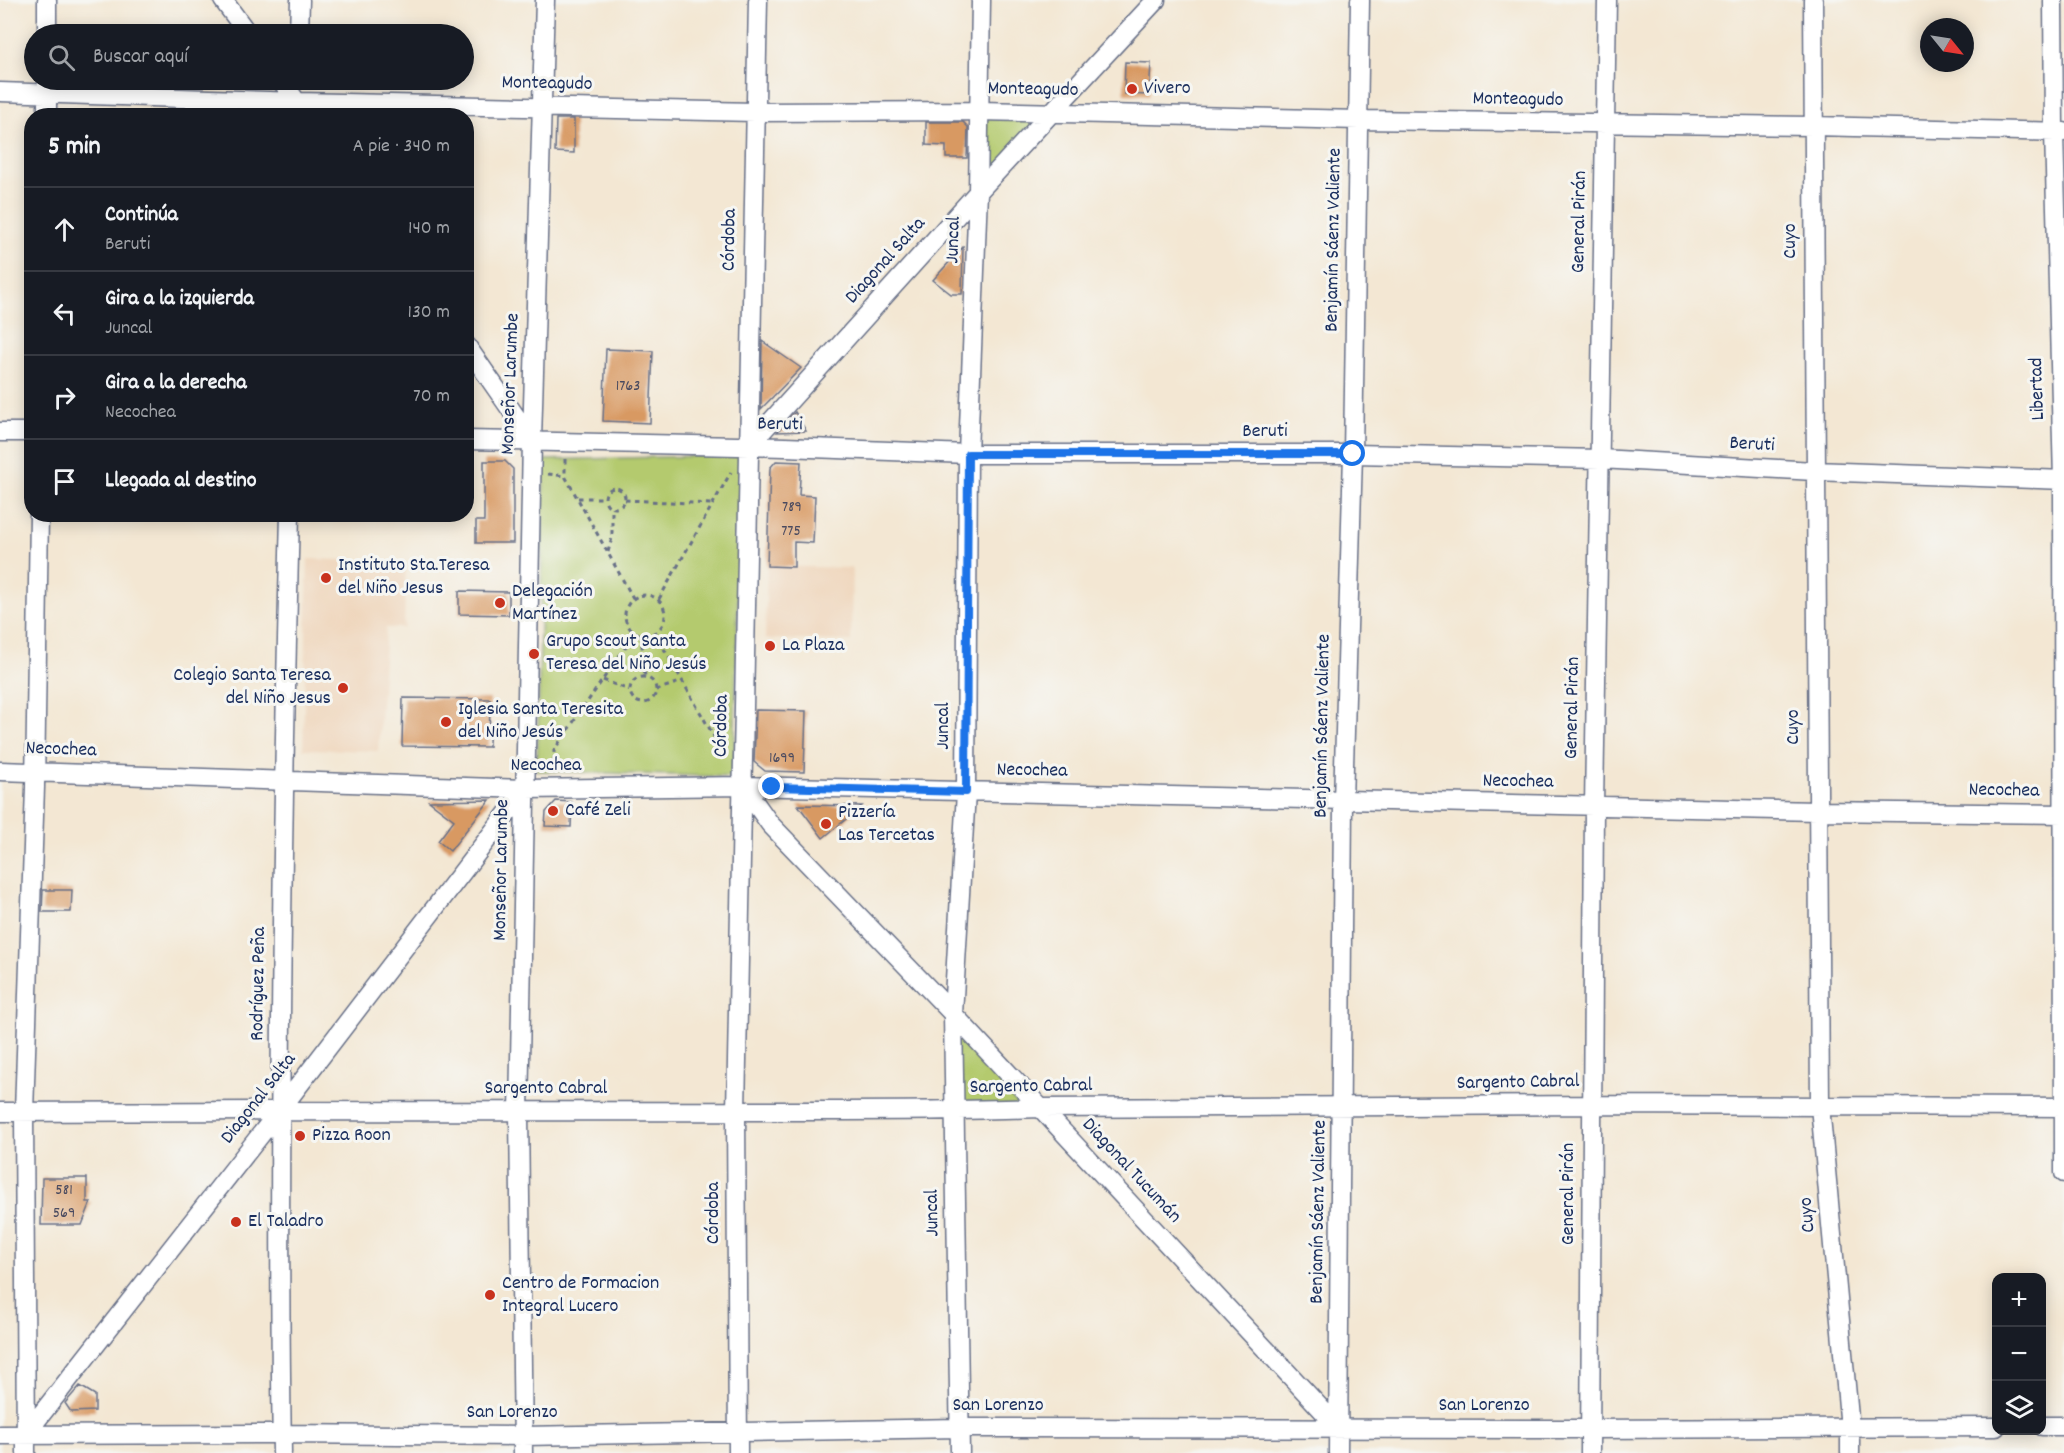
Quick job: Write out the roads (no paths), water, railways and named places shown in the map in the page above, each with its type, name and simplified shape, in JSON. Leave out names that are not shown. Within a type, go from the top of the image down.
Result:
[{"type":"street","points":[[47,0],[47,24]]},
{"type":"street","points":[[223,0],[241,24]]},
{"type":"street","points":[[299,24],[300,0]]},
{"type":"street","name":"Monseñor Larumbe","points":[[523,1445],[519,1113],[531,473],[545,0]]},
{"type":"street","name":"Córdoba","points":[[738,1453],[736,1111],[744,786],[741,447],[758,0]]},
{"type":"street","name":"Juncal","points":[[960,1453],[954,1014],[966,792],[968,454],[978,192],[981,0]]},
{"type":"street","name":"Diagonal Salta","points":[[741,447],[1156,0]]},
{"type":"street","name":"Benjamín Sáenz Valiente","points":[[1338,1453],[1343,801],[1353,454],[1360,0]]},
{"type":"street","name":"General Pirán","points":[[1590,1453],[1594,806],[1607,0]]},
{"type":"street","name":"Cuyo","points":[[1812,0],[1820,1107],[1850,1428],[1850,1453]]},
{"type":"street","name":"Libertad","points":[[2053,0],[2059,131],[2064,480],[2064,1173]]},
{"type":"street","name":"Monteagudo","points":[[0,92],[24,89]]},
{"type":"street","points":[[46,108],[47,90]]},
{"type":"street","name":"Monteagudo","points":[[88,90],[271,108]]},
{"type":"street","points":[[287,90],[299,108]]},
{"type":"street","points":[[299,90],[301,108]]},
{"type":"street","name":"Monteagudo","points":[[446,108],[543,106],[755,112],[979,111],[1359,120],[2059,131]]},
{"type":"street","points":[[474,357],[532,440]]},
{"type":"street","points":[[0,432],[24,432]]},
{"type":"street","name":"Beruti","points":[[474,440],[785,447],[968,454],[1353,454],[1600,459],[1815,471],[2064,480]]},
{"type":"street","points":[[26,1444],[24,1112],[39,522]]},
{"type":"street","name":"Rodríguez Peña","points":[[282,1453],[280,1110],[283,780],[290,522]]},
{"type":"street","name":"Necochea","points":[[0,771],[526,789],[744,786],[1343,801],[2064,814]]},
{"type":"street","name":"Diagonal Tucumán","points":[[744,786],[770,824],[954,1014],[1339,1428]]},
{"type":"street","name":"Diagonal Salta","points":[[26,1444],[526,789]]},
{"type":"street","name":"Sargento Cabral","points":[[0,1112],[280,1110],[519,1113],[955,1112],[1041,1108],[1592,1105],[2063,1107]]},
{"type":"street","points":[[2046,1426],[2064,1426]]},
{"type":"street","name":"San Lorenzo","points":[[0,1435],[26,1444],[282,1434],[523,1445],[738,1432],[958,1428],[1992,1427]]},
{"type":"place","name":"Vivero","points":[[1132,89]]},
{"type":"place","name":"Instituto Sta.Teresa del Niño Jesus","points":[[326,578]]},
{"type":"place","name":"Delegación Martínez","points":[[500,603]]},
{"type":"place","name":"La Plaza","points":[[770,646]]},
{"type":"place","name":"Grupo Scout Santa Teresa del Niño Jesús","points":[[534,654]]},
{"type":"place","name":"Colegio Santa Teresa del Niño Jesus","points":[[343,688]]},
{"type":"place","name":"Iglesia Santa Teresita del Niño Jesús","points":[[446,722]]},
{"type":"place","name":"Café Zeli","points":[[553,811]]},
{"type":"place","name":"Pizzería Las Tercetas","points":[[826,824]]},
{"type":"place","name":"Pizza Roon","points":[[300,1136]]},
{"type":"place","name":"El Taladro","points":[[236,1222]]},
{"type":"place","name":"Centro de Formacion Integral Lucero","points":[[490,1295]]}]
